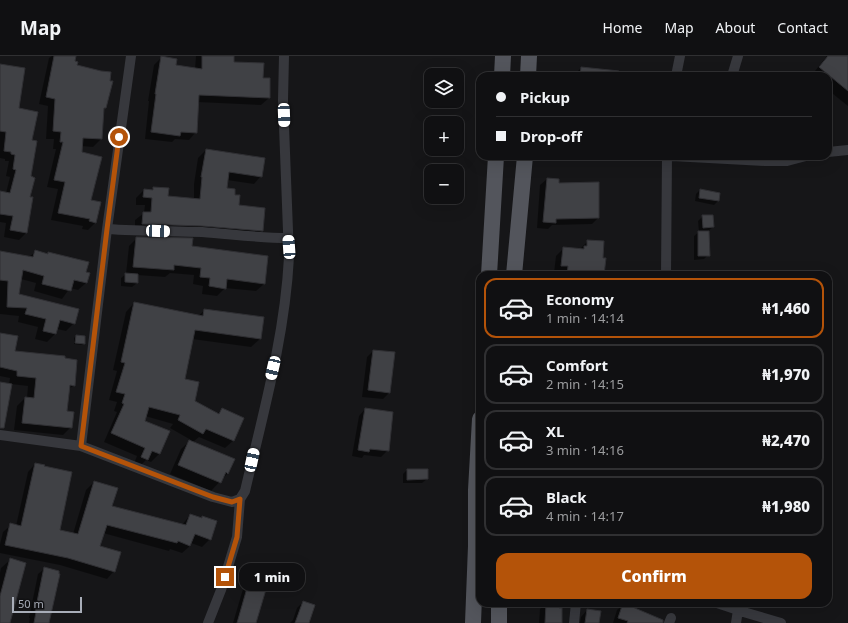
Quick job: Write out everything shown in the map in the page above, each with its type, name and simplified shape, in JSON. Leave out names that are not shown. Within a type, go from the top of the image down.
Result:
[{"type":"main road","points":[[502,72],[503,56]]},
{"type":"main road","points":[[528,72],[529,56]]},
{"type":"main road","points":[[489,271],[496,160]]},
{"type":"main road","points":[[514,271],[525,160]]},
{"type":"main road","points":[[473,623],[476,577]]},
{"type":"main road","points":[[499,607],[499,623]]},
{"type":"street","points":[[81,446],[107,229],[131,56]]},
{"type":"street","points":[[208,623],[221,590],[237,537],[240,499],[245,491],[283,322],[289,257],[283,100],[284,56]]},
{"type":"street","points":[[677,72],[680,56]]},
{"type":"street","points":[[733,72],[738,56]]},
{"type":"street","points":[[832,152],[848,150]]},
{"type":"street","points":[[666,160],[666,271]]},
{"type":"street","points":[[752,160],[792,160]]},
{"type":"street","points":[[107,229],[131,231],[202,232],[260,238],[288,238]]},
{"type":"street","points":[[0,435],[81,446],[213,497],[232,502],[240,499]]},
{"type":"street","points":[[574,623],[576,607]]},
{"type":"street","points":[[729,607],[781,623]]},
{"type":"street","points":[[736,623],[738,610]]},
{"type":"building","points":[[54,56],[76,56],[75,61],[78,62],[77,65],[111,72],[110,81],[113,81],[106,108],[104,108],[102,139],[83,138],[82,152],[102,157],[91,200],[101,202],[96,223],[89,221],[90,219],[58,213],[65,182],[54,180],[63,142],[60,142],[61,132],[53,131],[55,99],[46,97]]},
{"type":"building","points":[[161,56],[177,59],[176,65],[202,69],[202,56],[234,56],[234,62],[264,63],[263,78],[270,78],[270,98],[199,95],[197,133],[181,132],[180,136],[151,132]]},
{"type":"building","points":[[828,56],[848,56],[848,91],[832,78],[832,72],[825,72],[819,67]]},
{"type":"building","points":[[0,64],[25,68],[19,108],[38,112],[32,140],[37,141],[31,176],[35,178],[30,197],[33,197],[27,233],[10,230],[13,216],[0,214],[0,191],[10,193],[16,170],[13,169],[15,155],[11,154],[11,152],[4,151],[6,132],[0,131]]},
{"type":"building","points":[[581,67],[619,71],[619,72],[580,72]]},
{"type":"building","points":[[206,149],[265,158],[262,177],[229,172],[227,188],[235,189],[235,195],[240,195],[239,205],[265,208],[263,231],[202,226],[142,224],[143,212],[151,212],[152,198],[143,197],[144,189],[153,190],[153,187],[169,188],[168,196],[200,199],[201,177]]},
{"type":"building","points":[[547,178],[559,179],[559,183],[599,182],[599,218],[556,219],[556,223],[543,222]]},
{"type":"building","points":[[700,189],[720,193],[719,201],[699,198]]},
{"type":"building","points":[[702,215],[713,215],[714,227],[703,228]]},
{"type":"building","points":[[698,231],[709,231],[710,256],[698,256]]},
{"type":"building","points":[[136,237],[193,238],[192,246],[268,256],[265,284],[227,279],[226,289],[209,286],[210,278],[200,277],[201,268],[174,265],[174,270],[133,267]]},
{"type":"building","points":[[587,240],[604,241],[603,258],[606,258],[604,271],[567,271],[568,266],[561,266],[563,247],[584,249],[584,246],[587,246]]},
{"type":"building","points":[[35,250],[89,262],[86,272],[90,273],[87,283],[74,280],[71,291],[42,284],[44,276],[23,270],[19,294],[79,309],[75,324],[60,320],[56,334],[43,331],[46,319],[25,314],[27,308],[7,307],[8,281],[0,280],[0,251],[33,257]]},
{"type":"building","points":[[125,273],[138,274],[138,283],[125,282]]},
{"type":"building","points":[[134,302],[203,316],[204,309],[264,317],[261,339],[195,330],[185,379],[199,382],[195,401],[219,414],[222,408],[244,418],[234,441],[206,429],[203,434],[178,420],[180,415],[149,407],[145,421],[170,431],[160,454],[152,451],[148,460],[141,457],[145,448],[111,433],[124,404],[122,403],[125,394],[116,392],[125,363],[121,362]]},
{"type":"building","points":[[0,333],[18,336],[15,351],[65,356],[65,358],[77,360],[75,386],[70,385],[67,411],[74,412],[72,428],[22,423],[25,397],[34,398],[36,378],[17,376],[17,371],[0,367]]},
{"type":"building","points":[[76,335],[85,336],[85,344],[75,343]]},
{"type":"building","points":[[373,350],[395,352],[390,393],[368,390]]},
{"type":"building","points":[[0,382],[12,384],[4,428],[0,428]]},
{"type":"building","points":[[365,408],[393,412],[389,451],[370,449],[369,452],[358,450]]},
{"type":"building","points":[[189,440],[235,459],[228,474],[226,472],[221,483],[178,465]]},
{"type":"building","points":[[35,463],[72,472],[60,530],[78,534],[94,481],[118,488],[112,506],[186,525],[190,514],[217,521],[211,540],[195,534],[190,546],[178,541],[177,543],[107,525],[100,546],[121,552],[115,572],[68,558],[5,545],[10,523],[21,526]]},
{"type":"building","points":[[407,469],[428,469],[428,479],[407,480]]},
{"type":"building","points":[[10,558],[26,563],[10,623],[0,623],[0,596]]},
{"type":"building","points":[[44,567],[59,571],[60,574],[49,623],[34,623],[35,612]]},
{"type":"building","points":[[249,581],[267,586],[256,623],[237,623]]},
{"type":"building","points":[[303,601],[315,605],[309,623],[295,623]]},
{"type":"building","points":[[546,607],[562,608],[562,623],[545,623]]},
{"type":"building","points":[[622,607],[632,607],[663,620],[663,623],[627,623],[628,621],[618,618]]},
{"type":"building","points":[[587,609],[601,611],[599,623],[585,623]]},
{"type":"route","points":[[119,137],[81,446],[213,497],[232,502],[240,499],[237,537],[225,577]]}]
